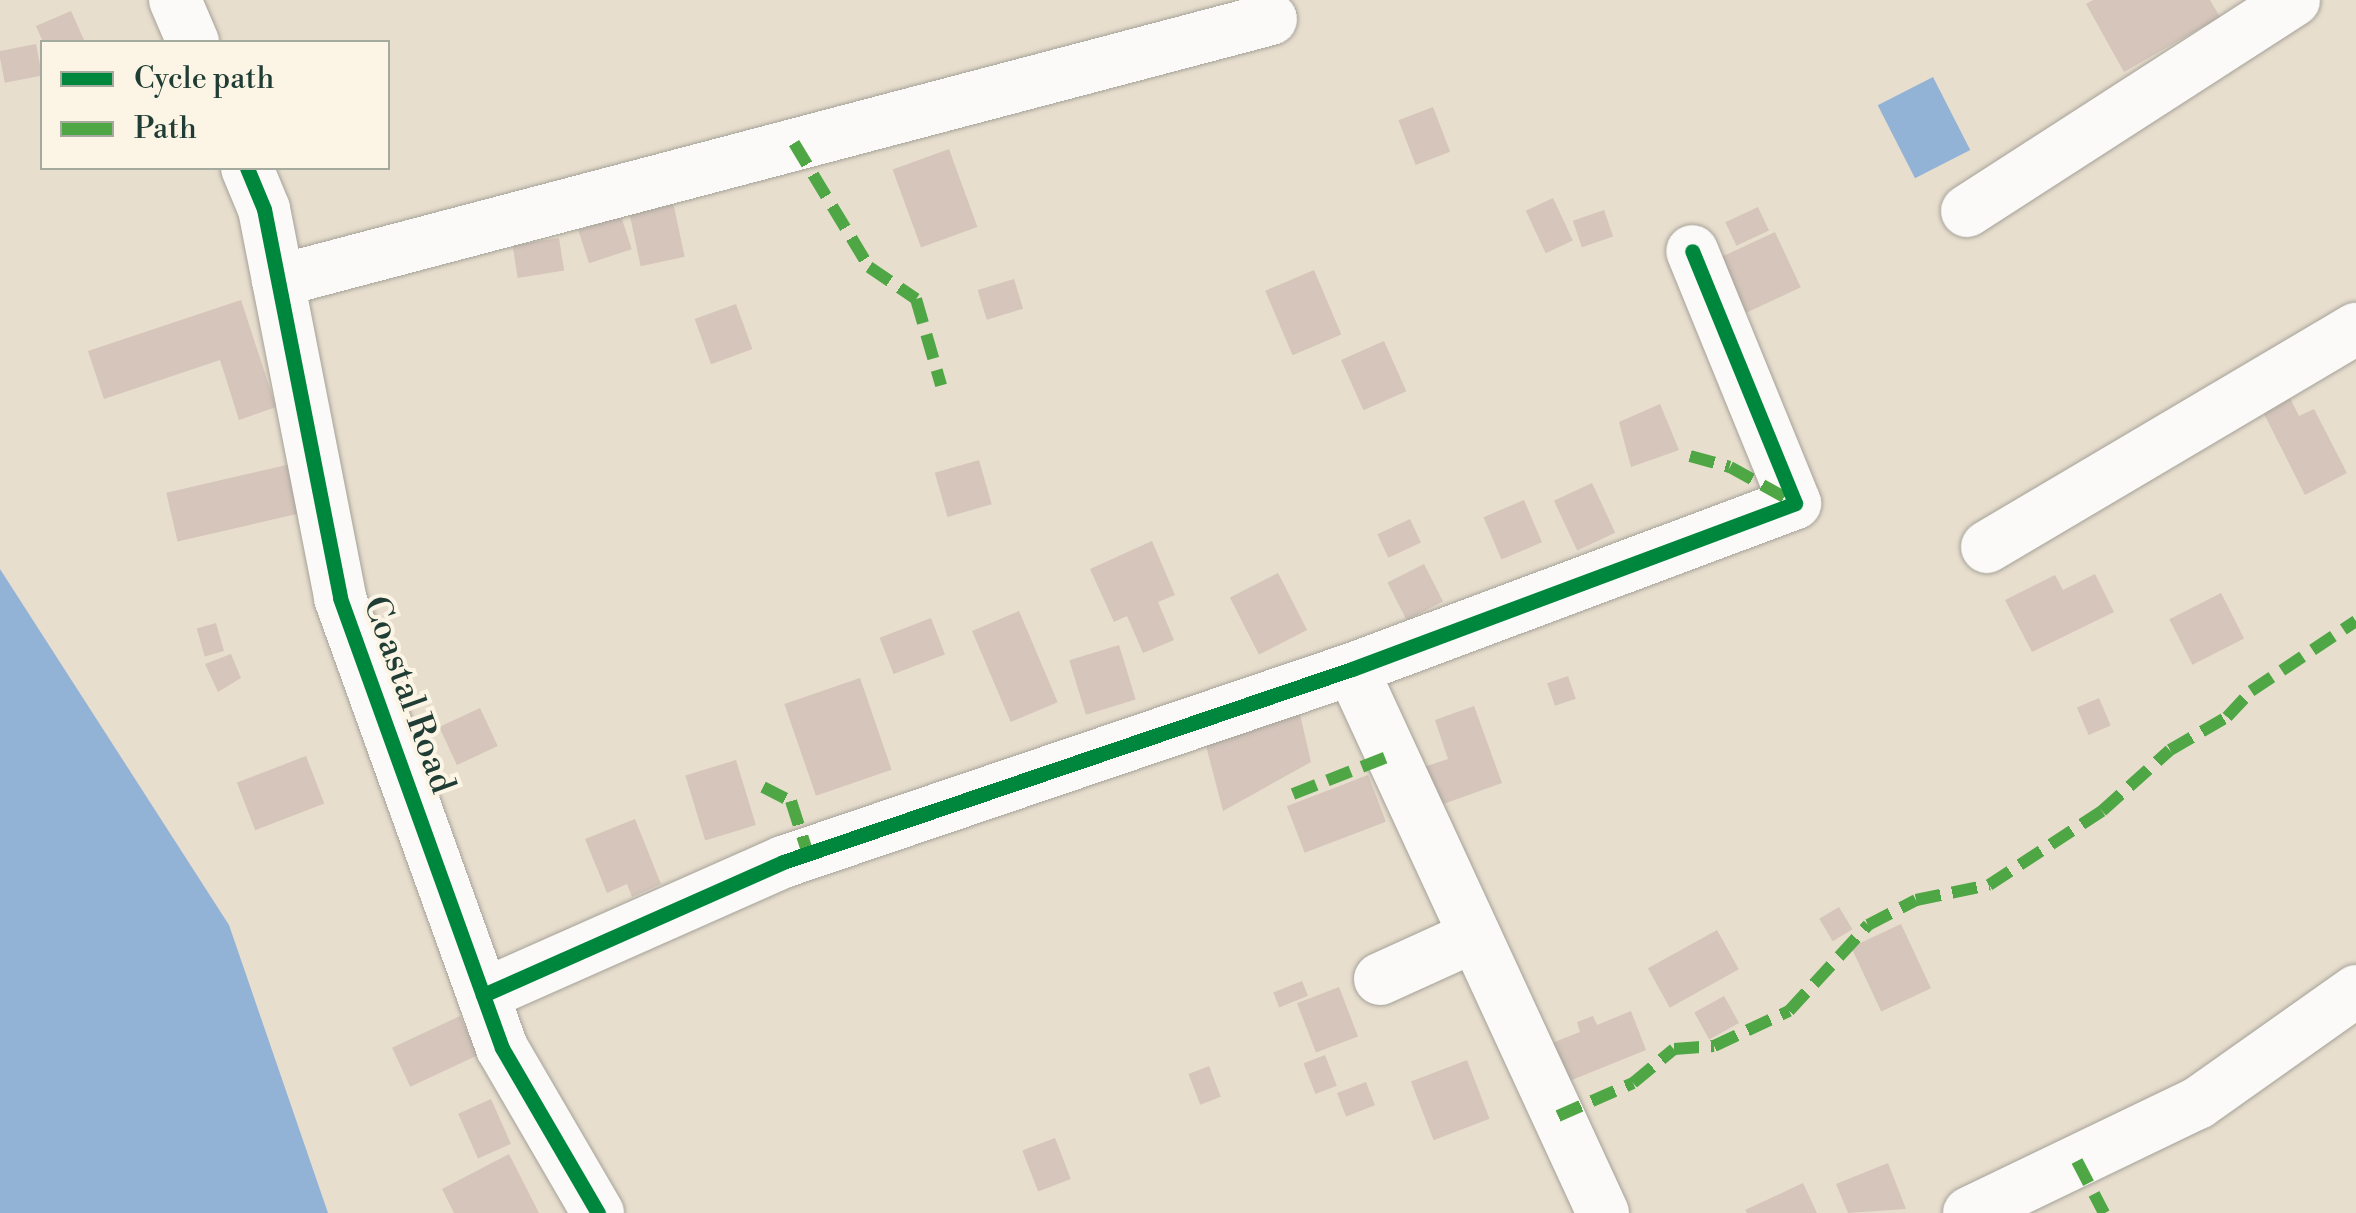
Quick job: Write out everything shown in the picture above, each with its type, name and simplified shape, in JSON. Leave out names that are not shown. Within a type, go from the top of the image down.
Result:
[{"type":"street","points":[[176,0],[193,40]]},
{"type":"street","points":[[1967,211],[2294,0]]},
{"type":"street","points":[[278,281],[1272,19]]},
{"type":"street","name":"Coastal Road","points":[[247,170],[264,209],[340,598],[502,1048],[598,1213]]},
{"type":"street","points":[[484,995],[783,862],[1352,668],[1795,503],[1692,251]]},
{"type":"street","points":[[1987,547],[2356,329]]},
{"type":"street","points":[[1352,668],[1602,1213]]},
{"type":"street","points":[[1380,979],[1475,936]]},
{"type":"street","points":[[1969,1213],[2198,1103],[2356,991]]},
{"type":"water","points":[[1933,77],[1970,150],[1915,178],[1878,105]]},
{"type":"water","points":[[0,569],[229,925],[328,1213],[0,1213]]},
{"type":"building","points":[[2093,0],[2210,0],[2220,17],[2124,72],[2086,4]]},
{"type":"building","points":[[71,11],[84,40],[42,40],[36,26]]},
{"type":"building","points":[[36,44],[40,76],[5,83],[0,51]]},
{"type":"building","points":[[1433,107],[1450,152],[1416,165],[1398,120]]},
{"type":"building","points":[[949,149],[977,227],[921,248],[893,170]]},
{"type":"building","points":[[1553,198],[1573,241],[1546,253],[1526,211]]},
{"type":"building","points":[[673,202],[685,257],[641,266],[629,211]]},
{"type":"building","points":[[1758,207],[1769,231],[1736,246],[1725,222]]},
{"type":"building","points":[[1604,210],[1613,236],[1582,247],[1573,221]]},
{"type":"building","points":[[621,216],[632,249],[589,263],[578,230]]},
{"type":"building","points":[[1775,232],[1801,287],[1746,313],[1721,257]]},
{"type":"building","points":[[559,238],[564,271],[518,278],[513,245]]},
{"type":"building","points":[[1314,270],[1341,334],[1293,355],[1265,291]]},
{"type":"building","points":[[1014,279],[1023,309],[987,320],[978,290]]},
{"type":"building","points":[[241,300],[276,407],[239,420],[220,360],[104,399],[88,351]]},
{"type":"building","points":[[736,304],[752,349],[711,364],[695,319]]},
{"type":"building","points":[[1384,341],[1406,391],[1363,410],[1341,360]]},
{"type":"building","points":[[2286,390],[2299,416],[2314,409],[2347,473],[2305,495],[2259,404]]},
{"type":"building","points":[[1660,404],[1679,450],[1631,467],[1619,422]]},
{"type":"building","points":[[979,460],[992,504],[947,517],[935,473]]},
{"type":"building","points":[[291,464],[302,513],[178,542],[166,493]]},
{"type":"building","points":[[1592,483],[1615,533],[1577,551],[1554,501]]},
{"type":"building","points":[[1524,500],[1542,542],[1501,560],[1483,517]]},
{"type":"building","points":[[1410,519],[1421,543],[1388,558],[1377,534]]},
{"type":"building","points":[[1152,541],[1175,595],[1158,602],[1174,640],[1143,653],[1127,616],[1114,622],[1090,569]]},
{"type":"building","points":[[1424,564],[1443,601],[1407,620],[1387,583]]},
{"type":"building","points":[[1278,573],[1307,630],[1259,655],[1230,598]]},
{"type":"building","points":[[2095,574],[2114,612],[2032,652],[2005,600],[2055,575],[2063,590]]},
{"type":"building","points":[[2221,593],[2244,638],[2192,665],[2169,619]]},
{"type":"building","points":[[1019,611],[1058,702],[1011,722],[972,631]]},
{"type":"building","points":[[931,618],[945,654],[894,674],[880,638]]},
{"type":"building","points":[[216,623],[224,651],[205,656],[197,629]]},
{"type":"building","points":[[1119,645],[1136,700],[1086,715],[1069,660]]},
{"type":"building","points":[[231,654],[241,678],[218,692],[205,664]]},
{"type":"building","points":[[1568,676],[1576,699],[1555,706],[1547,683]]},
{"type":"building","points":[[860,678],[892,770],[816,796],[784,704]]},
{"type":"building","points":[[1296,697],[1311,762],[1223,811],[1204,738]]},
{"type":"building","points":[[2099,698],[2111,726],[2089,735],[2077,707]]},
{"type":"building","points":[[1474,706],[1502,783],[1435,807],[1421,768],[1448,759],[1435,720]]},
{"type":"building","points":[[480,708],[498,746],[457,765],[439,727]]},
{"type":"building","points":[[306,756],[324,804],[255,830],[237,783]]},
{"type":"building","points":[[736,760],[756,825],[705,841],[685,775]]},
{"type":"building","points":[[1368,775],[1386,822],[1305,853],[1287,806]]},
{"type":"building","points":[[635,819],[661,884],[632,897],[627,884],[607,893],[585,839]]},
{"type":"building","points":[[1839,907],[1852,929],[1833,941],[1819,919]]},
{"type":"building","points":[[1901,924],[1931,988],[1881,1012],[1851,947]]},
{"type":"building","points":[[1717,930],[1739,969],[1670,1008],[1648,968]]},
{"type":"building","points":[[1302,981],[1308,996],[1279,1007],[1273,993]]},
{"type":"building","points":[[1339,987],[1358,1036],[1316,1053],[1297,1003]]},
{"type":"building","points":[[1724,996],[1739,1023],[1709,1040],[1694,1012]]},
{"type":"building","points":[[1631,1011],[1646,1050],[1562,1084],[1547,1045],[1580,1032],[1577,1022],[1593,1016],[1597,1025]]},
{"type":"building","points":[[460,1016],[478,1055],[410,1087],[392,1048]]},
{"type":"building","points":[[1325,1055],[1337,1086],[1315,1094],[1304,1063]]},
{"type":"building","points":[[1467,1060],[1490,1119],[1434,1140],[1411,1082]]},
{"type":"building","points":[[1209,1066],[1221,1097],[1200,1105],[1188,1074]]},
{"type":"building","points":[[1366,1082],[1375,1105],[1346,1116],[1337,1093]]},
{"type":"building","points":[[491,1099],[511,1144],[478,1158],[458,1114]]},
{"type":"building","points":[[1055,1138],[1071,1179],[1038,1192],[1022,1151]]},
{"type":"building","points":[[509,1154],[539,1213],[454,1213],[442,1189]]},
{"type":"building","points":[[1888,1163],[1906,1209],[1848,1213],[1836,1184]]},
{"type":"building","points":[[1803,1183],[1817,1213],[1745,1210]]},
{"type":"marked path","points":[[794,143],[869,267],[916,299],[941,385]]},
{"type":"marked path","points":[[1690,456],[1730,467],[1795,503]]},
{"type":"marked path","points":[[1558,1116],[1633,1083],[1674,1049],[1714,1046],[1789,1011],[1868,925],[1916,900],[1989,885],[2102,811],[2170,750],[2227,717],[2251,691],[2356,621]]},
{"type":"marked path","points":[[1293,794],[1392,755]]},
{"type":"marked path","points":[[763,787],[791,801],[808,854]]},
{"type":"marked path","points":[[2077,1161],[2104,1213]]},
{"type":"cycle path","points":[[248,170],[264,209],[340,598],[502,1048],[598,1213]]},
{"type":"cycle path","points":[[483,995],[783,862],[1352,669],[1795,503],[1692,251]]}]
